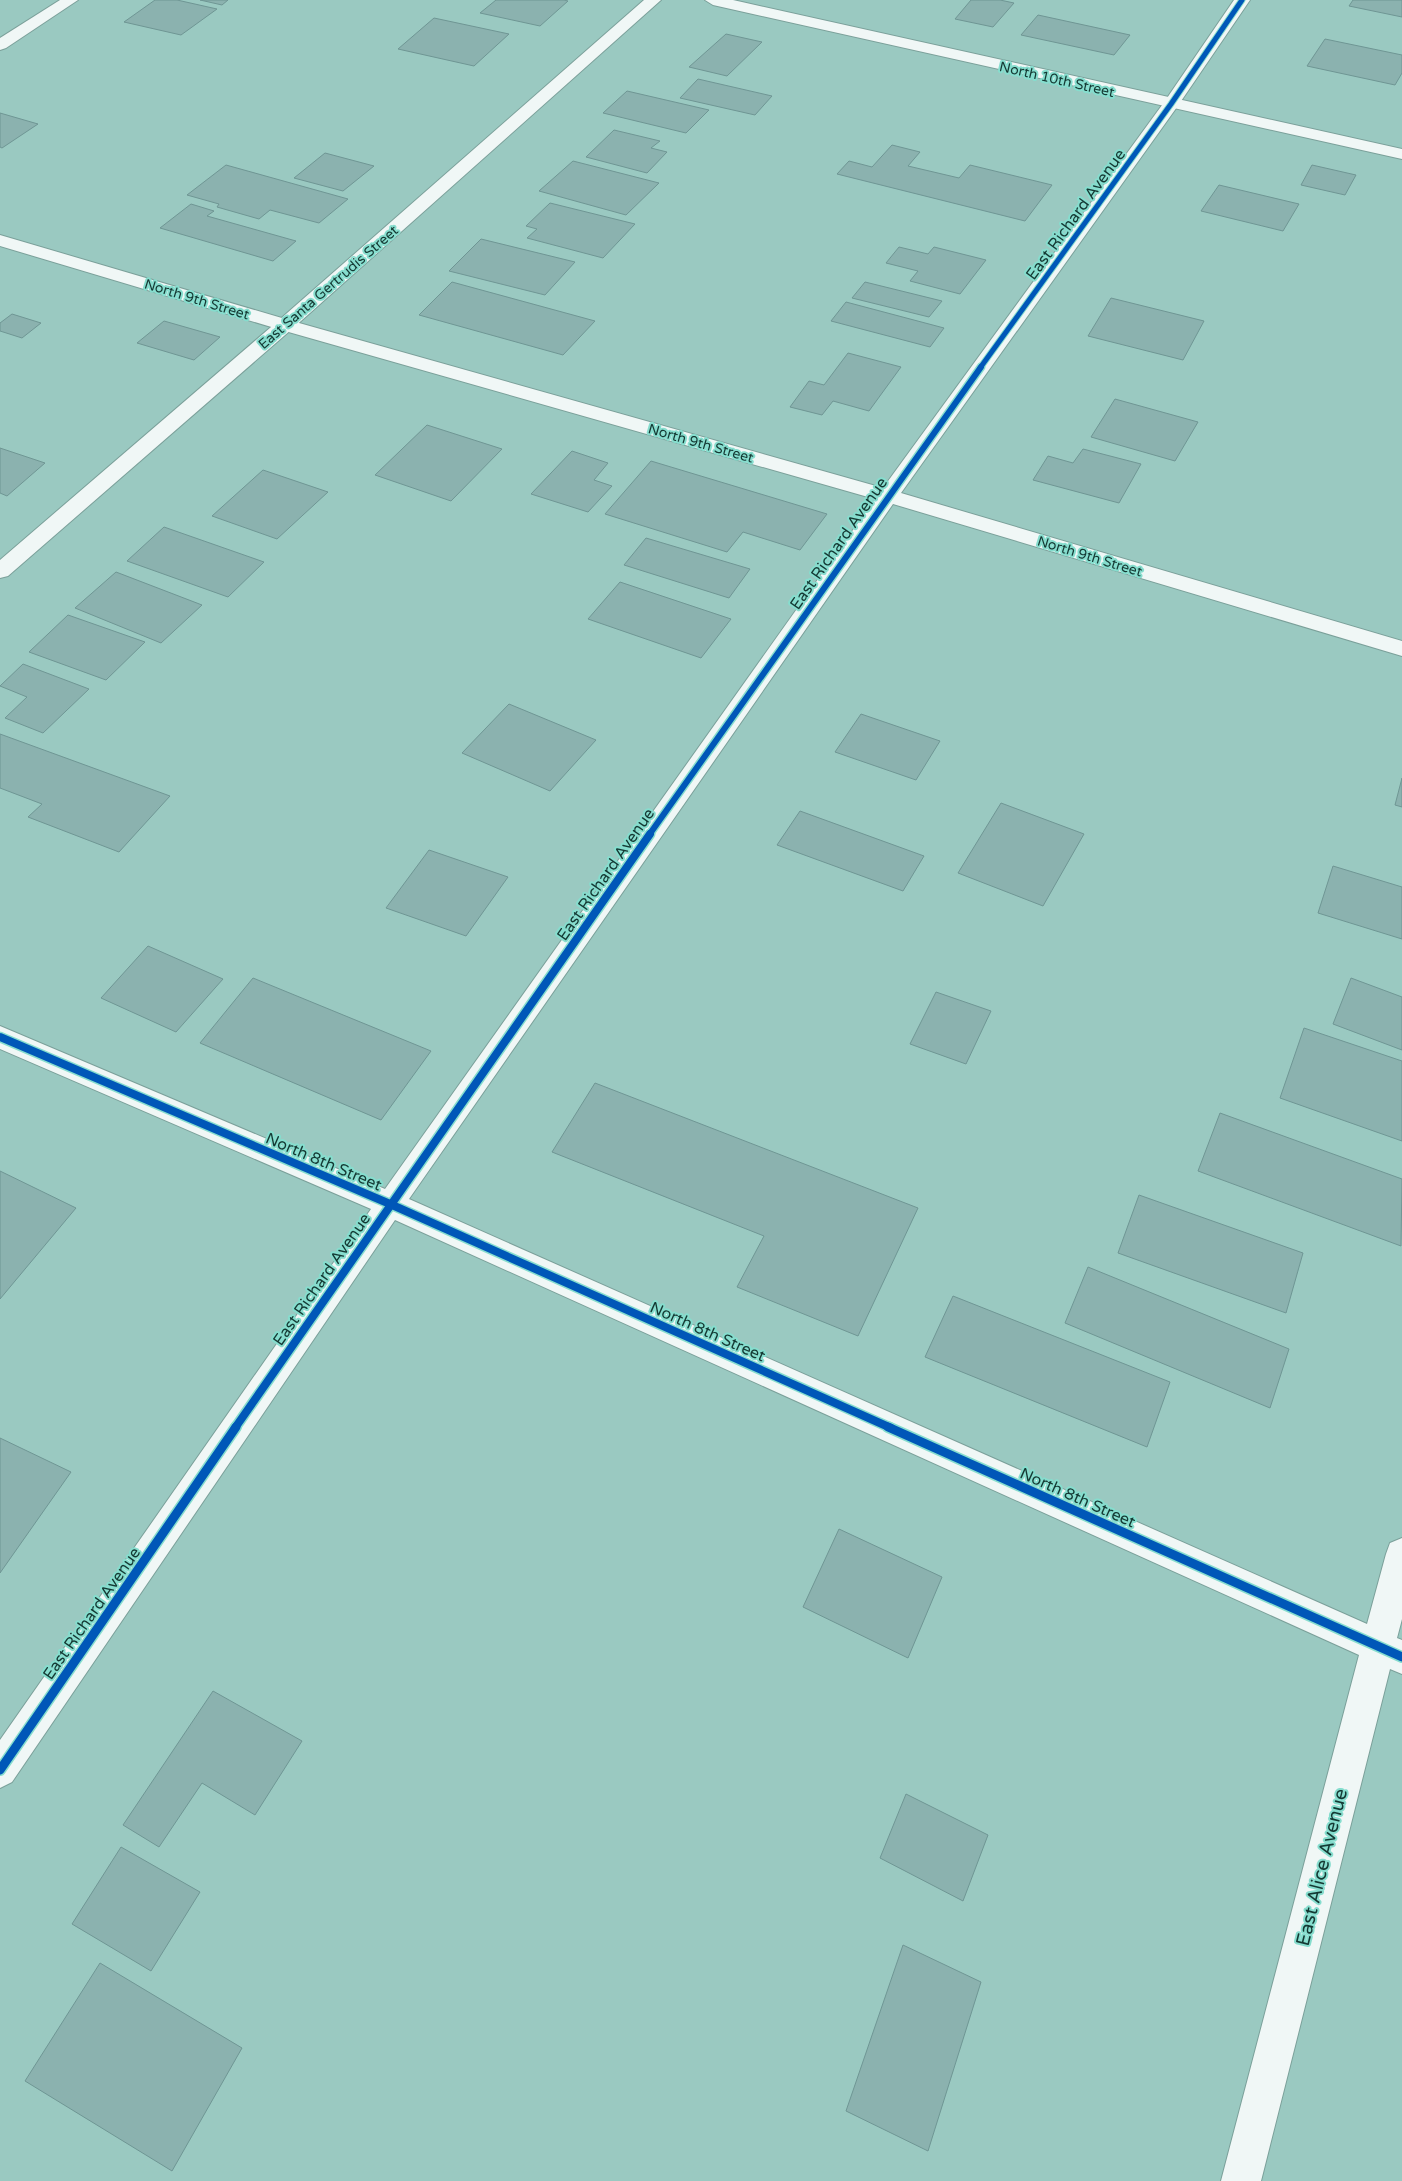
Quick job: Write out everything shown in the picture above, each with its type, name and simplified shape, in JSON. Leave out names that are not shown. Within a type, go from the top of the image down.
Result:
[{"type":"street","points":[[0,45],[70,0]]},
{"type":"street","name":"East Santa Gertrudis Street","points":[[0,571],[285,325],[653,0]]},
{"type":"street","name":"North 10th Street","points":[[713,0],[1171,104],[1402,154]]},
{"type":"street","name":"East Richard Avenue","points":[[0,1770],[390,1204],[888,496],[1171,104],[1242,0]]},
{"type":"street","name":"North 9th Street","points":[[0,240],[285,325],[888,496],[1402,649]]},
{"type":"street","name":"North 8th Street","points":[[0,1036],[390,1204],[1390,1651]]},
{"type":"street","name":"East Alice Avenue","points":[[1241,2181],[1390,1651],[1402,1554]]},
{"type":"building","points":[[155,0],[177,0],[217,9],[181,35],[124,22]]},
{"type":"building","points":[[200,0],[228,0],[222,5]]},
{"type":"building","points":[[496,0],[568,1],[540,26],[480,13]]},
{"type":"building","points":[[971,0],[1000,0],[1014,3],[993,27],[955,19]]},
{"type":"building","points":[[1353,0],[1402,0],[1402,17],[1349,6]]},
{"type":"building","points":[[1038,15],[1130,35],[1114,55],[1021,35]]},
{"type":"building","points":[[434,18],[509,34],[474,66],[398,49]]},
{"type":"building","points":[[726,34],[762,42],[727,76],[689,67]]},
{"type":"building","points":[[1325,39],[1402,55],[1402,73],[1395,85],[1307,66]]},
{"type":"building","points":[[698,79],[772,96],[755,115],[680,98]]},
{"type":"building","points":[[627,91],[709,110],[686,133],[603,113]]},
{"type":"building","points":[[0,113],[38,124],[2,148],[0,147]]},
{"type":"building","points":[[614,130],[660,141],[651,148],[667,152],[647,173],[586,157]]},
{"type":"building","points":[[892,145],[920,152],[908,166],[959,178],[970,165],[1052,185],[1025,221],[837,174],[849,161],[872,167]]},
{"type":"building","points":[[325,153],[374,166],[343,191],[294,178]]},
{"type":"building","points":[[573,161],[659,183],[626,215],[539,191]]},
{"type":"building","points":[[226,165],[348,199],[319,223],[270,210],[259,219],[217,207],[219,204],[187,195]]},
{"type":"building","points":[[1312,165],[1356,175],[1345,195],[1301,185]]},
{"type":"building","points":[[1219,185],[1299,204],[1283,231],[1201,211]]},
{"type":"building","points":[[550,203],[635,224],[603,258],[527,238],[537,229],[526,226]]},
{"type":"building","points":[[191,204],[214,211],[207,216],[296,241],[273,261],[160,228]]},
{"type":"building","points":[[481,239],[575,262],[545,295],[449,271]]},
{"type":"building","points":[[899,247],[928,254],[934,247],[986,260],[960,294],[910,281],[918,271],[886,263]]},
{"type":"building","points":[[452,282],[595,321],[563,355],[419,315]]},
{"type":"building","points":[[865,282],[942,301],[929,317],[852,298]]},
{"type":"building","points":[[1111,298],[1204,321],[1183,360],[1088,336]]},
{"type":"building","points":[[846,302],[944,328],[930,347],[831,321]]},
{"type":"building","points":[[12,314],[41,323],[22,338],[0,331],[0,323]]},
{"type":"building","points":[[164,321],[220,337],[194,360],[137,343]]},
{"type":"building","points":[[848,353],[901,367],[869,411],[833,401],[822,415],[790,407],[809,381],[824,385]]},
{"type":"building","points":[[1115,399],[1198,422],[1175,461],[1091,437]]},
{"type":"building","points":[[427,425],[502,449],[451,501],[375,475]]},
{"type":"building","points":[[0,448],[45,463],[7,496],[0,493]]},
{"type":"building","points":[[1083,449],[1141,464],[1119,503],[1033,480],[1048,456],[1073,463]]},
{"type":"building","points":[[572,451],[608,463],[594,480],[612,486],[588,512],[531,494]]},
{"type":"building","points":[[651,461],[827,514],[800,550],[743,532],[727,552],[605,514]]},
{"type":"building","points":[[263,470],[328,492],[277,539],[212,516]]},
{"type":"building","points":[[164,527],[264,562],[228,597],[127,561]]},
{"type":"building","points":[[646,538],[750,569],[729,598],[624,565]]},
{"type":"building","points":[[116,572],[202,605],[161,643],[75,608]]},
{"type":"building","points":[[620,582],[731,619],[701,658],[588,619]]},
{"type":"building","points":[[68,615],[145,642],[106,680],[29,652]]},
{"type":"building","points":[[23,664],[89,689],[43,733],[5,718],[27,697],[0,686]]},
{"type":"building","points":[[509,704],[596,740],[550,791],[462,753]]},
{"type":"building","points":[[861,714],[940,741],[916,780],[835,752]]},
{"type":"building","points":[[0,734],[170,796],[119,852],[28,817],[42,804],[0,788]]},
{"type":"building","points":[[1402,778],[1402,807],[1395,805]]},
{"type":"building","points":[[1001,803],[1084,834],[1043,906],[958,873]]},
{"type":"building","points":[[800,811],[924,856],[903,891],[777,845]]},
{"type":"building","points":[[429,850],[508,877],[466,936],[386,908]]},
{"type":"building","points":[[1333,866],[1402,887],[1402,939],[1318,913]]},
{"type":"building","points":[[148,946],[223,979],[176,1032],[101,998]]},
{"type":"building","points":[[253,978],[431,1051],[381,1120],[200,1043]]},
{"type":"building","points":[[1351,978],[1402,997],[1402,1050],[1333,1024]]},
{"type":"building","points":[[936,992],[991,1011],[966,1064],[910,1044]]},
{"type":"building","points":[[1304,1028],[1402,1061],[1402,1141],[1280,1098]]},
{"type":"building","points":[[595,1083],[918,1208],[858,1336],[737,1287],[764,1236],[552,1152]]},
{"type":"building","points":[[1220,1113],[1402,1179],[1401,1246],[1198,1171]]},
{"type":"building","points":[[0,1171],[76,1208],[0,1299]]},
{"type":"building","points":[[1139,1195],[1303,1253],[1286,1313],[1118,1253]]},
{"type":"building","points":[[1088,1267],[1289,1349],[1270,1408],[1065,1323]]},
{"type":"building","points":[[953,1296],[1170,1382],[1147,1447],[925,1357]]},
{"type":"building","points":[[0,1438],[71,1472],[0,1573]]},
{"type":"building","points":[[839,1529],[942,1577],[908,1658],[803,1607]]},
{"type":"building","points":[[213,1691],[302,1741],[255,1815],[202,1783],[159,1847],[123,1825]]},
{"type":"building","points":[[906,1794],[988,1835],[963,1901],[880,1858]]},
{"type":"building","points":[[121,1847],[200,1892],[151,1971],[72,1924]]},
{"type":"building","points":[[903,1945],[981,1982],[928,2151],[846,2111]]},
{"type":"building","points":[[100,1963],[242,2048],[172,2171],[25,2081]]},
{"type":"cycle path","points":[[0,1770],[390,1204],[888,496],[1171,104],[1242,0]]},
{"type":"cycle path","points":[[0,1037],[390,1204],[1402,1657]]}]
